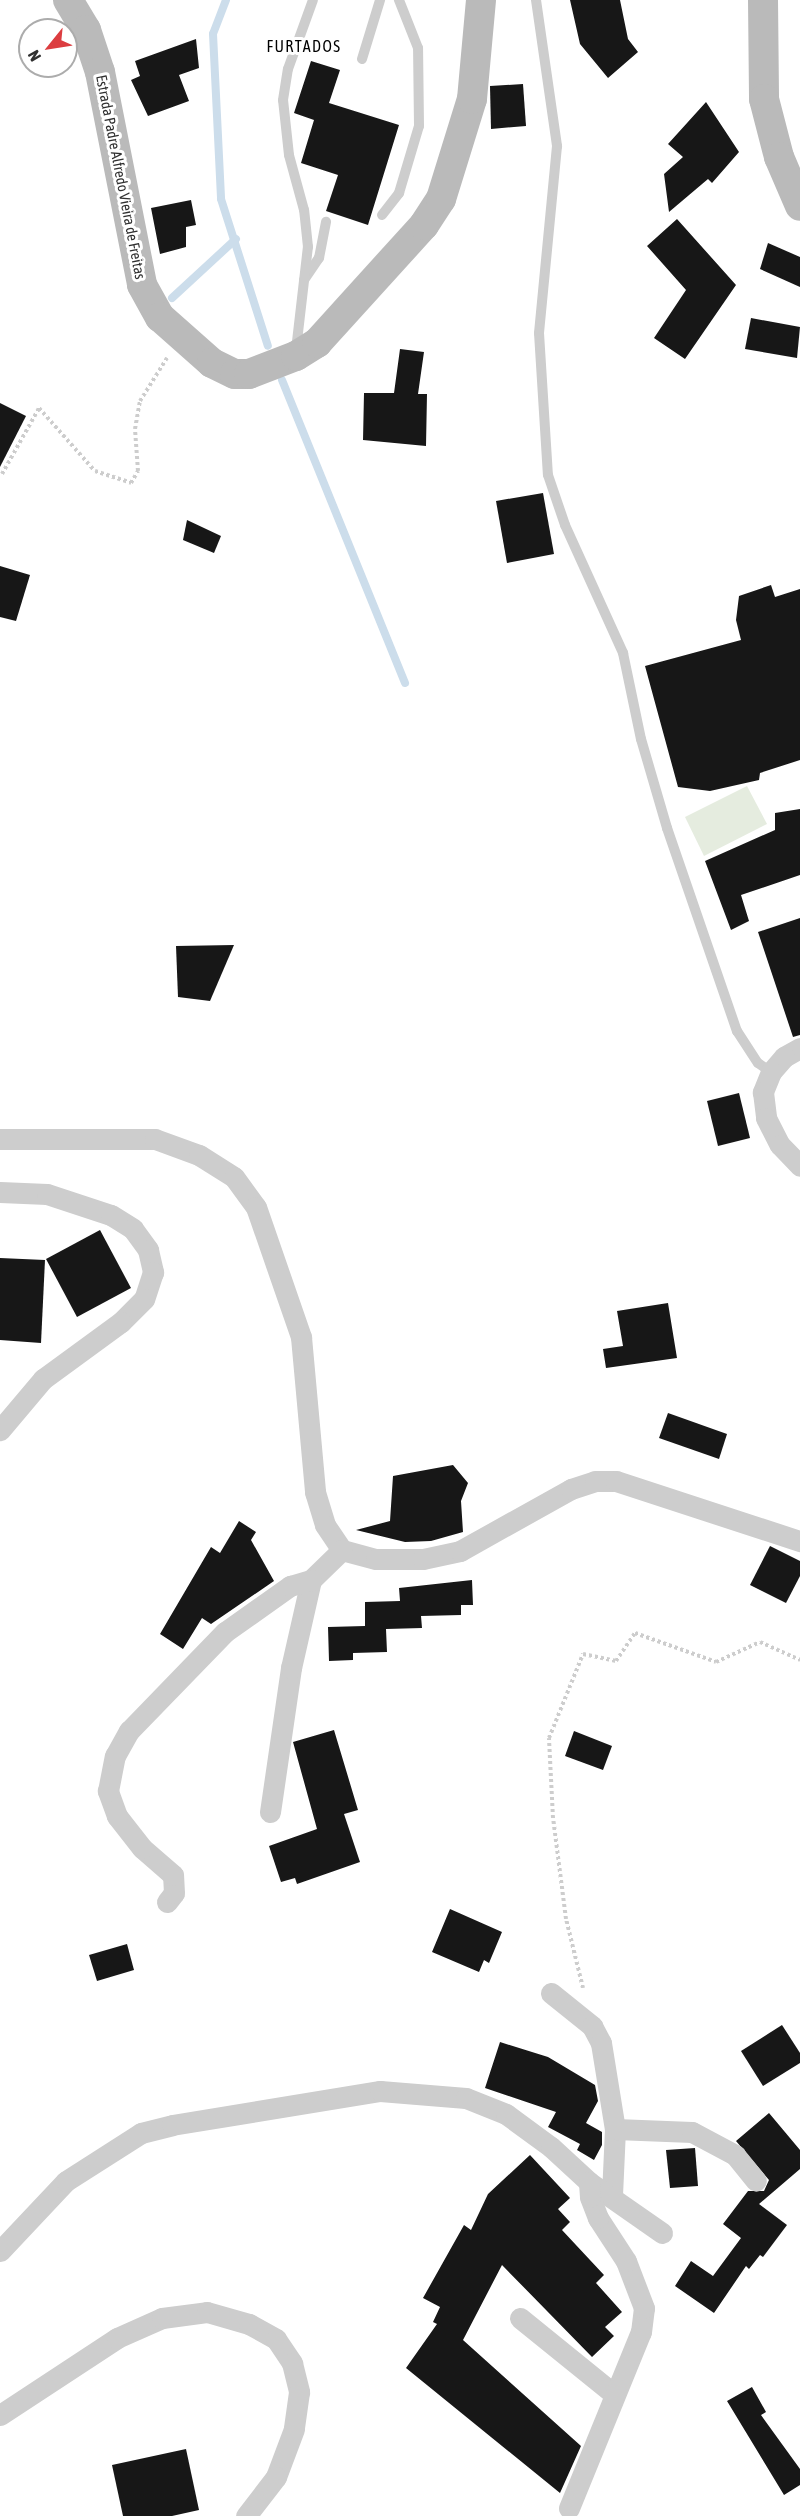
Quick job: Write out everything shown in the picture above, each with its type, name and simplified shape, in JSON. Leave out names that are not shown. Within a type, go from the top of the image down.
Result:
[{"type":"main road","name":"Estrada Padre Alfredo Vieira de Freitas","points":[[68,0],[86,30],[100,72],[142,285],[160,316],[183,339],[212,363],[235,374],[249,374],[292,358],[317,343],[348,313],[424,225],[441,199],[472,99],[481,0]]},
{"type":"main road","points":[[763,0],[764,99],[782,165],[800,206]]},
{"type":"street","points":[[800,1048],[784,1057],[771,1072],[763,1092],[766,1118],[780,1145],[800,1166]]},
{"type":"street","points":[[0,1140],[156,1139],[199,1155],[234,1177],[256,1207],[302,1336],[315,1492],[325,1525],[342,1550],[376,1559],[423,1559],[460,1551],[571,1489],[595,1482],[616,1481],[800,1541]]},
{"type":"street","points":[[0,1192],[47,1194],[111,1215],[133,1229],[148,1250],[153,1272],[144,1299],[121,1322],[43,1379],[0,1430]]},
{"type":"street","points":[[167,1902],[174,1893],[173,1875],[136,1840],[117,1816],[108,1791],[115,1756],[129,1731],[225,1632],[290,1586],[311,1580],[342,1550]]},
{"type":"street","points":[[270,1812],[291,1668],[311,1580]]},
{"type":"street","points":[[551,1993],[592,2026],[607,2068],[615,2129],[612,2196]]},
{"type":"street","points":[[0,2251],[66,2181],[141,2133],[172,2125],[380,2091],[466,2098],[506,2114],[551,2147],[589,2182],[662,2233]]},
{"type":"street","points":[[615,2129],[692,2132],[735,2155],[756,2181]]},
{"type":"street","points":[[569,2508],[641,2332],[644,2308],[626,2261],[598,2218],[590,2198],[589,2182]]},
{"type":"street","points":[[0,2415],[117,2338],[162,2318],[207,2312],[249,2324],[276,2339],[292,2363],[299,2392],[294,2429],[276,2477],[246,2516]]},
{"type":"street","points":[[520,2318],[614,2394]]},
{"type":"lane","points":[[292,358],[308,247],[304,210],[294,182],[283,100],[288,69],[313,0]]},
{"type":"lane","points":[[362,59],[380,0]]},
{"type":"lane","points":[[382,215],[399,193],[419,126],[418,48],[399,0]]},
{"type":"lane","points":[[536,0],[557,146],[539,333],[548,475],[566,525],[623,653],[641,739],[667,828],[737,1031],[758,1063],[771,1072]]},
{"type":"lane","points":[[304,280],[319,258],[326,222]]},
{"type":"path","points":[[2,474],[39,408],[95,471],[131,483],[138,471],[135,429],[140,401],[183,339]]},
{"type":"path","points":[[592,2026],[566,1919],[553,1818],[549,1738],[583,1654],[616,1662],[635,1633],[716,1662],[760,1642],[800,1660]]},
{"type":"shaded area","points":[[747,786],[767,824],[704,856],[685,817]]},
{"type":"building","points":[[570,0],[620,0],[628,39],[638,52],[608,78],[580,44]]},
{"type":"building","points":[[196,39],[199,68],[179,75],[189,101],[148,116],[131,80],[140,76],[135,61]]},
{"type":"building","points":[[311,61],[340,70],[329,103],[399,125],[368,225],[326,211],[338,175],[301,163],[314,120],[294,113]]},
{"type":"building","points":[[523,84],[526,126],[491,129],[490,86]]},
{"type":"building","points":[[706,102],[739,152],[712,183],[708,179],[669,212],[664,174],[683,157],[668,144]]},
{"type":"building","points":[[191,200],[196,225],[186,227],[186,247],[160,254],[151,208]]},
{"type":"building","points":[[677,219],[736,285],[685,359],[654,338],[686,290],[647,246]]},
{"type":"building","points":[[768,243],[800,257],[800,287],[760,269]]},
{"type":"building","points":[[751,318],[800,327],[797,358],[745,349]]},
{"type":"building","points":[[400,349],[424,352],[418,394],[427,394],[426,446],[363,440],[364,393],[394,393]]},
{"type":"building","points":[[0,403],[26,416],[0,467]]},
{"type":"building","points":[[543,493],[554,554],[507,563],[496,501]]},
{"type":"building","points":[[187,520],[221,536],[214,553],[183,540]]},
{"type":"building","points":[[0,566],[30,575],[16,621],[0,617]]},
{"type":"building","points":[[771,585],[775,597],[800,589],[800,760],[760,773],[759,780],[710,791],[678,787],[645,666],[741,640],[736,620],[739,596]]},
{"type":"building","points":[[800,809],[800,875],[741,895],[749,921],[731,930],[705,861],[775,830],[775,813]]},
{"type":"building","points":[[800,918],[800,1035],[793,1037],[758,932]]},
{"type":"building","points":[[234,945],[210,1001],[178,997],[176,946]]},
{"type":"building","points":[[739,1093],[750,1138],[718,1146],[707,1101]]},
{"type":"building","points":[[100,1230],[131,1288],[77,1317],[46,1259]]},
{"type":"building","points":[[0,1258],[45,1260],[41,1343],[0,1340]]},
{"type":"building","points":[[668,1303],[677,1358],[606,1368],[603,1349],[623,1346],[617,1311]]},
{"type":"building","points":[[668,1413],[727,1434],[719,1459],[659,1438]]},
{"type":"building","points":[[453,1465],[468,1483],[461,1501],[463,1532],[431,1541],[405,1542],[356,1530],[390,1521],[393,1476]]},
{"type":"building","points":[[239,1521],[256,1532],[251,1540],[274,1581],[211,1624],[202,1618],[183,1649],[160,1634],[211,1547],[220,1553]]},
{"type":"building","points":[[770,1546],[800,1561],[800,1576],[786,1603],[750,1585]]},
{"type":"building","points":[[472,1580],[473,1605],[461,1605],[461,1615],[421,1616],[422,1628],[386,1629],[387,1652],[353,1653],[353,1660],[329,1661],[328,1627],[365,1626],[365,1602],[400,1601],[399,1588]]},
{"type":"building","points":[[334,1730],[358,1810],[344,1814],[360,1862],[297,1884],[295,1878],[281,1882],[269,1846],[317,1829],[293,1742]]},
{"type":"building","points":[[574,1731],[612,1746],[603,1770],[565,1756]]},
{"type":"building","points":[[450,1909],[502,1932],[489,1963],[484,1960],[479,1972],[432,1952]]},
{"type":"building","points":[[127,1944],[134,1970],[97,1981],[89,1955]]},
{"type":"building","points":[[782,2025],[800,2053],[800,2063],[763,2086],[741,2051]]},
{"type":"building","points":[[500,2042],[548,2057],[595,2085],[598,2101],[586,2123],[602,2132],[602,2145],[594,2160],[577,2150],[580,2144],[548,2127],[556,2112],[485,2088]]},
{"type":"building","points":[[769,2113],[800,2150],[800,2169],[759,2204],[787,2225],[763,2257],[760,2255],[749,2269],[746,2266],[714,2313],[675,2286],[691,2261],[713,2276],[741,2238],[723,2224],[748,2191],[764,2191],[769,2180],[736,2141]]},
{"type":"building","points":[[695,2148],[698,2186],[670,2188],[666,2150]]},
{"type":"building","points":[[530,2155],[570,2198],[558,2209],[570,2222],[562,2230],[604,2275],[596,2283],[622,2312],[605,2327],[614,2336],[592,2357],[502,2265],[463,2340],[581,2446],[560,2493],[406,2368],[437,2324],[433,2322],[440,2307],[423,2298],[464,2225],[471,2230],[488,2194]]},
{"type":"building","points":[[752,2387],[766,2412],[761,2415],[800,2469],[800,2485],[784,2495],[727,2401]]},
{"type":"building","points":[[186,2449],[199,2510],[172,2516],[123,2516],[112,2465]]},
{"type":"waterway","points":[[226,0],[213,34],[221,199],[268,346]]},
{"type":"waterway","points":[[172,298],[236,239]]},
{"type":"waterway","points":[[282,380],[405,683]]},
{"type":"district","name":"FURTADOS","points":[[304,46]]}]
